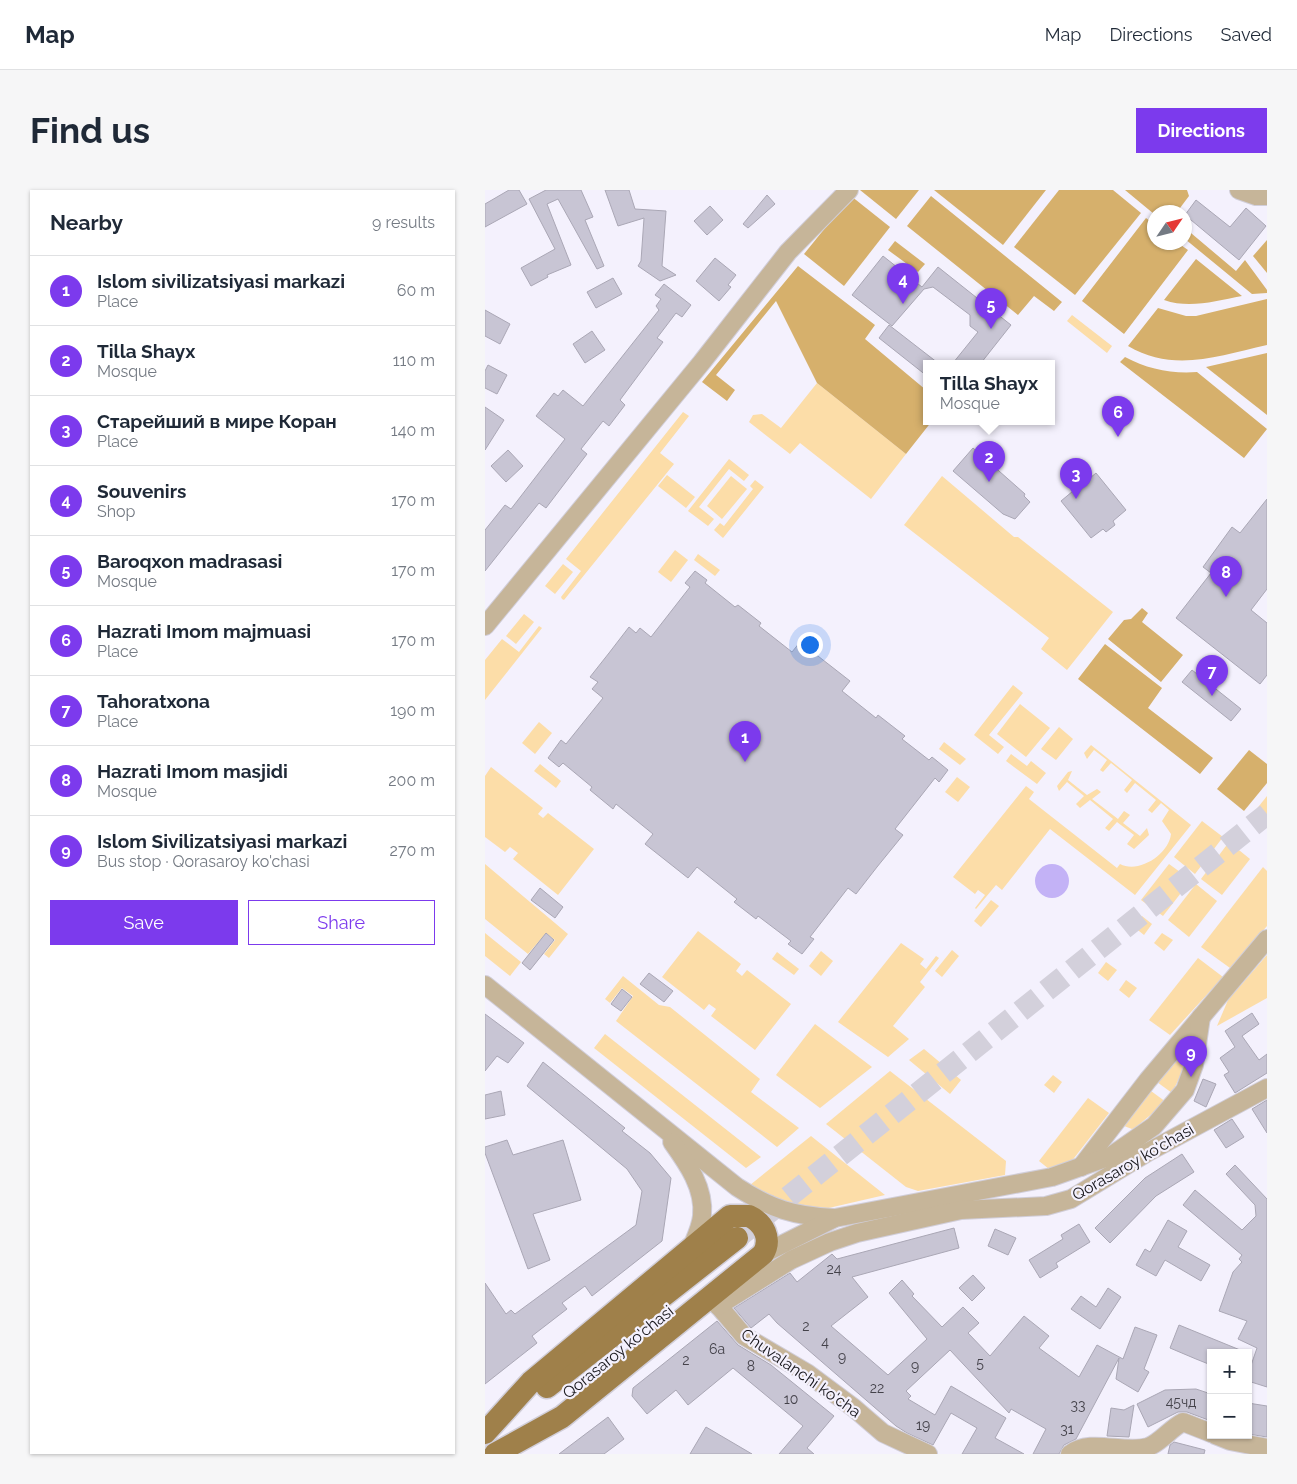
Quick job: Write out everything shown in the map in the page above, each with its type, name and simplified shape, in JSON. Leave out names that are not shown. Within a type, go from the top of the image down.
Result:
[{"type":"main road","points":[[485,1435],[531,1382],[730,1216],[740,1214],[753,1217],[763,1228],[767,1242],[748,1247],[714,1300],[562,1417],[495,1454]]},
{"type":"main road","name":"Qorasaroy ko'chasi","points":[[485,1435],[748,1247]]},
{"type":"main road","name":"Qorasaroy ko'chasi","points":[[491,1454],[748,1247]]},
{"type":"street","points":[[485,626],[702,362],[788,252],[849,190]]},
{"type":"street","points":[[1239,190],[1257,196],[1267,196]]},
{"type":"street","points":[[1081,1167],[1267,939]]},
{"type":"street","points":[[485,985],[658,1124],[757,1200],[795,1214],[835,1218]]},
{"type":"street","points":[[748,1247],[835,1218],[1052,1177],[1111,1156],[1154,1126],[1177,1102],[1191,1077],[1201,1018]]},
{"type":"street","name":"Qorasaroy ko'chasi","points":[[714,1300],[791,1260],[830,1242],[857,1233],[931,1215],[961,1210],[1047,1206],[1071,1199],[1148,1152],[1267,1088]]},
{"type":"street","points":[[658,1124],[687,1163],[695,1178],[703,1216],[690,1250]]},
{"type":"street","name":"Chuvalanchi ko'cha","points":[[714,1300],[743,1336],[807,1373],[854,1408],[883,1434],[927,1454]]},
{"type":"street","points":[[1070,1454],[1077,1448],[1087,1446],[1107,1449],[1148,1447],[1183,1422],[1207,1431]]},
{"type":"street","points":[[1225,1439],[1267,1448]]},
{"type":"shaded area","points":[[860,190],[919,190],[896,219]]},
{"type":"shaded area","points":[[934,190],[1046,190],[1003,245]]},
{"type":"shaded area","points":[[1059,190],[1113,190],[1141,213],[1075,295],[1014,247]]},
{"type":"shaded area","points":[[1125,190],[1187,190],[1189,196],[1182,205],[1147,205],[1147,208]]},
{"type":"shaded area","points":[[851,196],[890,227],[844,286],[804,254]]},
{"type":"shaded area","points":[[931,196],[1062,302],[1054,311],[1034,296],[1018,315],[907,226]]},
{"type":"shaded area","points":[[1146,218],[1147,250],[1188,250],[1124,334],[1082,301]]},
{"type":"shaded area","points":[[1192,234],[1236,271],[1245,260],[1267,290],[1267,293],[1252,294],[1192,245]]},
{"type":"shaded area","points":[[1267,240],[1267,273],[1253,256]]},
{"type":"shaded area","points":[[895,241],[925,264],[918,272],[888,250]]},
{"type":"shaded area","points":[[1196,259],[1242,296],[1193,304],[1174,303],[1164,300]]},
{"type":"shaded area","points":[[798,266],[875,325],[865,339],[923,387],[923,425],[929,425],[906,454],[817,383],[776,301],[716,375],[735,390],[727,401],[702,382]]},
{"type":"shaded area","points":[[1267,299],[1267,345],[1196,360],[1162,359],[1128,346],[1158,308],[1186,316],[1196,316]]},
{"type":"shaded area","points":[[1072,315],[1112,346],[1107,353],[1067,321]]},
{"type":"shaded area","points":[[1267,353],[1267,415],[1206,367]]},
{"type":"shaded area","points":[[1125,357],[1142,365],[1160,370],[1197,372],[1267,429],[1244,458],[1120,362]]},
{"type":"shaded area","points":[[817,383],[906,454],[871,499],[800,443],[790,454],[749,422],[753,415],[762,414],[781,428]]},
{"type":"shaded area","points":[[683,412],[689,416],[660,453],[674,464],[564,600],[562,599],[561,597],[581,571],[566,559]]},
{"type":"shaded area","points":[[729,459],[749,475],[744,481],[729,469],[699,507],[714,519],[708,526],[688,511]]},
{"type":"shaded area","points":[[667,475],[695,497],[686,508],[658,486]]},
{"type":"shaded area","points":[[731,476],[747,489],[722,519],[707,506]]},
{"type":"shaded area","points":[[942,476],[1014,537],[1018,537],[1113,612],[1067,670],[1041,649],[1049,638],[904,525]]},
{"type":"shaded area","points":[[755,480],[764,487],[723,538],[714,530],[720,523],[724,526],[753,489],[750,486]]},
{"type":"shaded area","points":[[675,550],[688,560],[671,582],[658,572]]},
{"type":"shaded area","points":[[698,554],[720,570],[715,576],[694,560]]},
{"type":"shaded area","points":[[563,564],[573,572],[555,594],[545,586]]},
{"type":"shaded area","points":[[1142,608],[1148,613],[1142,622],[1183,655],[1161,682],[1108,639],[1124,620],[1131,619]]},
{"type":"shaded area","points":[[524,614],[534,622],[516,644],[506,636]]},
{"type":"shaded area","points":[[539,626],[542,628],[485,700],[485,660],[502,639],[519,652]]},
{"type":"shaded area","points":[[1105,644],[1162,688],[1148,708],[1213,758],[1200,774],[1078,679]]},
{"type":"shaded area","points":[[1013,685],[1023,693],[989,735],[1004,747],[998,754],[974,735]]},
{"type":"shaded area","points":[[1020,704],[1050,728],[1026,757],[997,734]]},
{"type":"shaded area","points":[[539,722],[552,733],[535,754],[522,743]]},
{"type":"shaded area","points":[[1059,727],[1073,739],[1056,760],[1041,749]]},
{"type":"shaded area","points":[[944,742],[966,759],[960,765],[939,749]]},
{"type":"shaded area","points":[[1091,745],[1191,825],[1135,895],[1050,829],[1002,890],[996,885],[976,909],[985,895],[978,890],[975,894],[953,877],[1026,786],[1034,792],[1029,799],[1117,868],[1120,864],[1136,866],[1144,864],[1165,849],[1171,834],[1162,821],[1169,810],[1161,803],[1152,813],[1148,810],[1156,800],[1135,783],[1127,793],[1124,790],[1132,780],[1111,763],[1103,772],[1100,770],[1107,760],[1094,750],[1087,759],[1084,753]]},
{"type":"shaded area","points":[[1249,750],[1267,764],[1267,783],[1244,811],[1217,789]]},
{"type":"shaded area","points":[[1011,754],[1027,766],[1031,761],[1046,773],[1037,784],[1006,761]]},
{"type":"shaded area","points":[[540,764],[561,781],[556,788],[534,771]]},
{"type":"shaded area","points":[[491,767],[543,808],[538,814],[543,818],[548,813],[594,849],[558,895],[513,859],[518,853],[510,847],[505,852],[485,837],[485,776]]},
{"type":"shaded area","points":[[1072,771],[1068,780],[1087,795],[1097,789],[1101,792],[1092,799],[1118,819],[1124,811],[1130,815],[1123,823],[1140,836],[1147,828],[1149,835],[1134,849],[1127,844],[1134,835],[1117,822],[1109,831],[1105,828],[1113,819],[1090,800],[1080,808],[1076,804],[1084,796],[1067,782],[1059,791],[1057,786],[1068,772]]},
{"type":"shaded area","points":[[957,777],[970,787],[958,802],[945,792]]},
{"type":"shaded area","points":[[1267,796],[1267,828],[1251,816]]},
{"type":"shaded area","points":[[1202,821],[1223,837],[1195,874],[1174,857]]},
{"type":"shaded area","points":[[1229,842],[1250,859],[1222,895],[1201,879]]},
{"type":"shaded area","points":[[485,864],[568,934],[549,958],[544,954],[555,940],[546,933],[528,954],[485,919]]},
{"type":"shaded area","points":[[1052,864],[1064,869],[1069,881],[1064,893],[1052,898],[1040,893],[1035,881],[1040,869]]},
{"type":"shaded area","points":[[1169,864],[1191,880],[1163,916],[1141,900]]},
{"type":"shaded area","points":[[1263,867],[1267,871],[1267,926],[1230,968],[1201,947]]},
{"type":"shaded area","points":[[1196,884],[1217,901],[1189,937],[1168,920]]},
{"type":"shaded area","points":[[991,900],[999,906],[981,927],[974,921]]},
{"type":"shaded area","points":[[1142,916],[1152,924],[1144,935],[1134,927]]},
{"type":"shaded area","points":[[698,931],[741,964],[736,971],[742,976],[747,970],[791,1004],[755,1050],[711,1016],[716,1009],[709,1004],[704,1010],[662,977]]},
{"type":"shaded area","points":[[485,933],[521,962],[510,976],[485,956]]},
{"type":"shaded area","points":[[1162,933],[1173,940],[1164,951],[1154,943]]},
{"type":"shaded area","points":[[901,943],[924,959],[920,964],[926,969],[936,956],[939,958],[920,982],[925,987],[893,1026],[909,1039],[888,1057],[838,1022]]},
{"type":"shaded area","points":[[952,950],[959,956],[942,977],[935,971]]},
{"type":"shaded area","points":[[821,951],[833,961],[821,976],[809,966]]},
{"type":"shaded area","points":[[777,952],[799,969],[794,975],[772,959]]},
{"type":"shaded area","points":[[1267,955],[1267,998],[1217,1026],[1228,1000]]},
{"type":"shaded area","points":[[1198,958],[1223,977],[1170,1035],[1149,1020]]},
{"type":"shaded area","points":[[1106,962],[1117,970],[1108,981],[1098,973]]},
{"type":"shaded area","points":[[623,976],[659,1005],[670,1007],[760,1079],[751,1092],[799,1128],[777,1147],[616,1021],[633,996],[622,988],[610,1003],[605,999]]},
{"type":"shaded area","points":[[1126,980],[1137,988],[1129,998],[1119,990]]},
{"type":"shaded area","points":[[815,1024],[872,1067],[820,1108],[776,1075]]},
{"type":"shaded area","points":[[605,1034],[761,1157],[746,1168],[594,1048]]},
{"type":"shaded area","points":[[1187,1045],[1183,1070],[1172,1093],[1157,1082]]},
{"type":"shaded area","points":[[924,1049],[961,1080],[950,1094],[909,1060]]},
{"type":"shaded area","points":[[890,1071],[1006,1161],[1005,1175],[918,1191],[906,1187],[826,1124]]},
{"type":"shaded area","points":[[1053,1075],[1062,1082],[1054,1093],[1044,1085]]},
{"type":"shaded area","points":[[1151,1091],[1166,1102],[1136,1127],[1132,1129],[1124,1126]]},
{"type":"shaded area","points":[[1088,1098],[1109,1113],[1071,1162],[1049,1169],[1039,1161]]},
{"type":"shaded area","points":[[811,1136],[885,1195],[807,1213],[764,1194],[750,1185]]},
{"type":"building","points":[[509,190],[519,190],[527,204],[485,227],[485,204]]},
{"type":"building","points":[[546,190],[581,190],[593,217],[585,220],[604,266],[597,269],[558,199],[547,204],[571,265],[547,275],[548,277],[531,286],[521,268],[555,249],[529,199]]},
{"type":"building","points":[[605,190],[629,190],[635,209],[666,211],[662,266],[676,275],[660,281],[638,266],[641,261],[644,218],[618,226]]},
{"type":"building","points":[[767,195],[775,204],[748,228],[743,224]]},
{"type":"building","points":[[1196,200],[1230,227],[1246,208],[1266,226],[1239,260],[1192,221],[1192,205]]},
{"type":"building","points":[[710,206],[723,220],[707,235],[694,221]]},
{"type":"building","points":[[883,256],[922,287],[938,267],[1011,325],[983,360],[955,360],[978,332],[970,326],[970,315],[933,287],[924,289],[892,326],[852,295]]},
{"type":"building","points":[[715,258],[736,275],[728,285],[731,287],[719,301],[696,281]]},
{"type":"building","points":[[613,278],[622,294],[596,308],[587,292]]},
{"type":"building","points":[[664,284],[691,305],[682,317],[676,313],[657,338],[663,342],[620,400],[625,405],[609,426],[603,421],[581,449],[587,454],[546,508],[539,503],[485,571],[485,530],[505,505],[511,509],[565,439],[536,416],[554,393],[558,396],[563,390],[583,406],[659,310],[656,306],[661,299],[655,295]]},
{"type":"building","points":[[485,310],[510,324],[500,344],[485,336]]},
{"type":"building","points":[[889,325],[934,360],[923,360],[923,373],[879,338]]},
{"type":"building","points":[[592,331],[605,350],[585,363],[573,344]]},
{"type":"building","points":[[488,365],[507,375],[497,394],[485,388],[485,371]]},
{"type":"building","points":[[485,407],[504,420],[485,450]]},
{"type":"building","points":[[973,448],[1025,494],[1024,496],[1030,502],[1015,519],[1003,514],[953,471]]},
{"type":"building","points":[[508,450],[523,466],[506,482],[491,466]]},
{"type":"building","points":[[1096,473],[1126,510],[1113,521],[1115,525],[1106,532],[1103,529],[1091,538],[1061,501],[1073,491],[1071,488],[1081,480],[1084,483]]},
{"type":"building","points":[[1267,499],[1267,589],[1251,610],[1267,623],[1267,675],[1260,684],[1176,618],[1211,573],[1203,567],[1232,527],[1240,533]]},
{"type":"building","points":[[695,571],[707,580],[705,583],[735,607],[738,605],[761,623],[759,626],[792,652],[800,642],[850,681],[842,691],[876,718],[878,715],[905,736],[902,739],[929,760],[932,757],[948,770],[939,782],[935,778],[895,829],[903,835],[856,894],[848,888],[810,937],[814,939],[802,954],[788,944],[791,941],[758,916],[756,919],[734,902],[737,899],[697,867],[688,878],[645,844],[653,834],[616,804],[613,809],[590,790],[592,787],[563,763],[559,767],[548,758],[561,740],[566,744],[603,698],[592,689],[598,682],[590,677],[629,627],[636,633],[640,628],[651,637],[690,587],[685,583]]},
{"type":"building","points":[[1192,670],[1241,709],[1231,721],[1182,682]]},
{"type":"building","points":[[540,888],[563,907],[555,918],[531,900]]},
{"type":"building","points":[[546,933],[554,940],[530,970],[522,963]]},
{"type":"building","points":[[649,973],[673,991],[664,1002],[640,984]]},
{"type":"building","points":[[622,989],[632,997],[621,1011],[611,1004]]},
{"type":"building","points":[[1252,1013],[1259,1024],[1242,1036],[1259,1060],[1267,1054],[1267,1073],[1235,1093],[1224,1075],[1229,1072],[1220,1058],[1235,1047],[1225,1031]]},
{"type":"building","points":[[485,1014],[524,1043],[508,1063],[497,1056],[485,1071]]},
{"type":"building","points":[[543,1062],[625,1128],[622,1131],[650,1153],[671,1178],[662,1241],[592,1296],[585,1286],[562,1303],[567,1309],[532,1336],[537,1343],[485,1384],[485,1283],[506,1314],[511,1310],[515,1314],[636,1225],[642,1191],[627,1169],[527,1086]]},
{"type":"building","points":[[1203,1079],[1216,1084],[1206,1107],[1194,1101]]},
{"type":"building","points":[[501,1091],[505,1115],[485,1119],[485,1095]]},
{"type":"building","points":[[1267,1100],[1267,1133],[1252,1109]]},
{"type":"building","points":[[1232,1119],[1244,1137],[1226,1148],[1214,1130]]},
{"type":"building","points":[[507,1140],[513,1155],[563,1140],[581,1200],[533,1214],[550,1260],[528,1269],[485,1153],[485,1147]]},
{"type":"building","points":[[1182,1154],[1194,1172],[1156,1196],[1110,1243],[1095,1228],[1145,1178]]},
{"type":"building","points":[[1235,1165],[1267,1199],[1267,1387],[1252,1382],[1252,1362],[1257,1348],[1238,1339],[1247,1321],[1219,1311],[1233,1272],[1242,1262],[1239,1259],[1242,1255],[1183,1205],[1195,1190],[1242,1230],[1256,1216],[1255,1205],[1226,1174]]},
{"type":"building","points":[[1168,1220],[1187,1231],[1178,1247],[1210,1265],[1201,1281],[1165,1260],[1156,1276],[1136,1265],[1145,1249],[1150,1252]]},
{"type":"building","points":[[1079,1224],[1090,1242],[1056,1263],[1058,1267],[1040,1278],[1029,1260],[1063,1239],[1061,1235]]},
{"type":"building","points":[[954,1228],[959,1248],[852,1277],[868,1297],[831,1326],[888,1375],[927,1339],[889,1293],[902,1280],[914,1294],[912,1296],[942,1327],[963,1307],[979,1323],[968,1333],[990,1356],[1024,1316],[1049,1336],[1039,1348],[1079,1377],[1097,1345],[1123,1359],[1135,1327],[1157,1335],[1144,1369],[1149,1372],[1138,1392],[1116,1379],[1119,1358],[1076,1439],[1064,1445],[1059,1454],[1033,1454],[1046,1429],[1011,1409],[1009,1413],[950,1350],[906,1391],[911,1396],[908,1399],[935,1415],[951,1386],[1006,1418],[995,1438],[1024,1454],[962,1454],[977,1428],[951,1413],[933,1445],[907,1433],[896,1426],[769,1314],[751,1328],[734,1308],[790,1273],[797,1282],[832,1254],[837,1259]]},
{"type":"building","points":[[995,1229],[1016,1238],[1008,1255],[988,1246]]},
{"type":"building","points":[[973,1275],[985,1288],[972,1301],[959,1288]]},
{"type":"building","points":[[1108,1288],[1121,1297],[1100,1329],[1071,1309],[1081,1296],[1096,1307]]},
{"type":"building","points":[[717,1321],[738,1345],[771,1365],[834,1416],[807,1448],[814,1454],[779,1454],[803,1426],[733,1368],[688,1405],[676,1390],[647,1414],[632,1396],[633,1388]]},
{"type":"building","points":[[1179,1325],[1238,1349],[1207,1349],[1207,1363],[1170,1348]]},
{"type":"building","points":[[1196,1389],[1207,1393],[1207,1420],[1187,1412],[1178,1412],[1148,1427],[1137,1404],[1165,1390]]},
{"type":"building","points":[[1252,1404],[1267,1406],[1267,1437],[1252,1435]]},
{"type":"building","points":[[1134,1405],[1129,1437],[1107,1436],[1111,1408],[1124,1410]]},
{"type":"building","points":[[608,1417],[624,1439],[604,1454],[559,1454]]},
{"type":"building","points":[[706,1427],[752,1454],[690,1454]]},
{"type":"building","points":[[1174,1442],[1205,1450],[1204,1454],[1168,1454],[1170,1445]]},
{"type":"tunnel","points":[[737,1238],[1267,814]]},
{"type":"place","name":"Souvenirs","points":[[903,304]]},
{"type":"place","name":"Baroqxon madrasasi","points":[[991,329]]},
{"type":"place","name":"Hazrati Imom majmuasi","points":[[1118,437]]},
{"type":"place","name":"Tilla Shayx","points":[[989,482]]},
{"type":"place","name":"Старейший в мире Коран","points":[[1076,499]]},
{"type":"place","name":"Hazrati Imom masjidi","points":[[1226,597]]},
{"type":"place","name":"Tahoratxona","points":[[1212,696]]},
{"type":"place","name":"Islom sivilizatsiyasi markazi","points":[[745,762]]},
{"type":"place","name":"Islom Sivilizatsiyasi markazi","points":[[1191,1077]]}]
